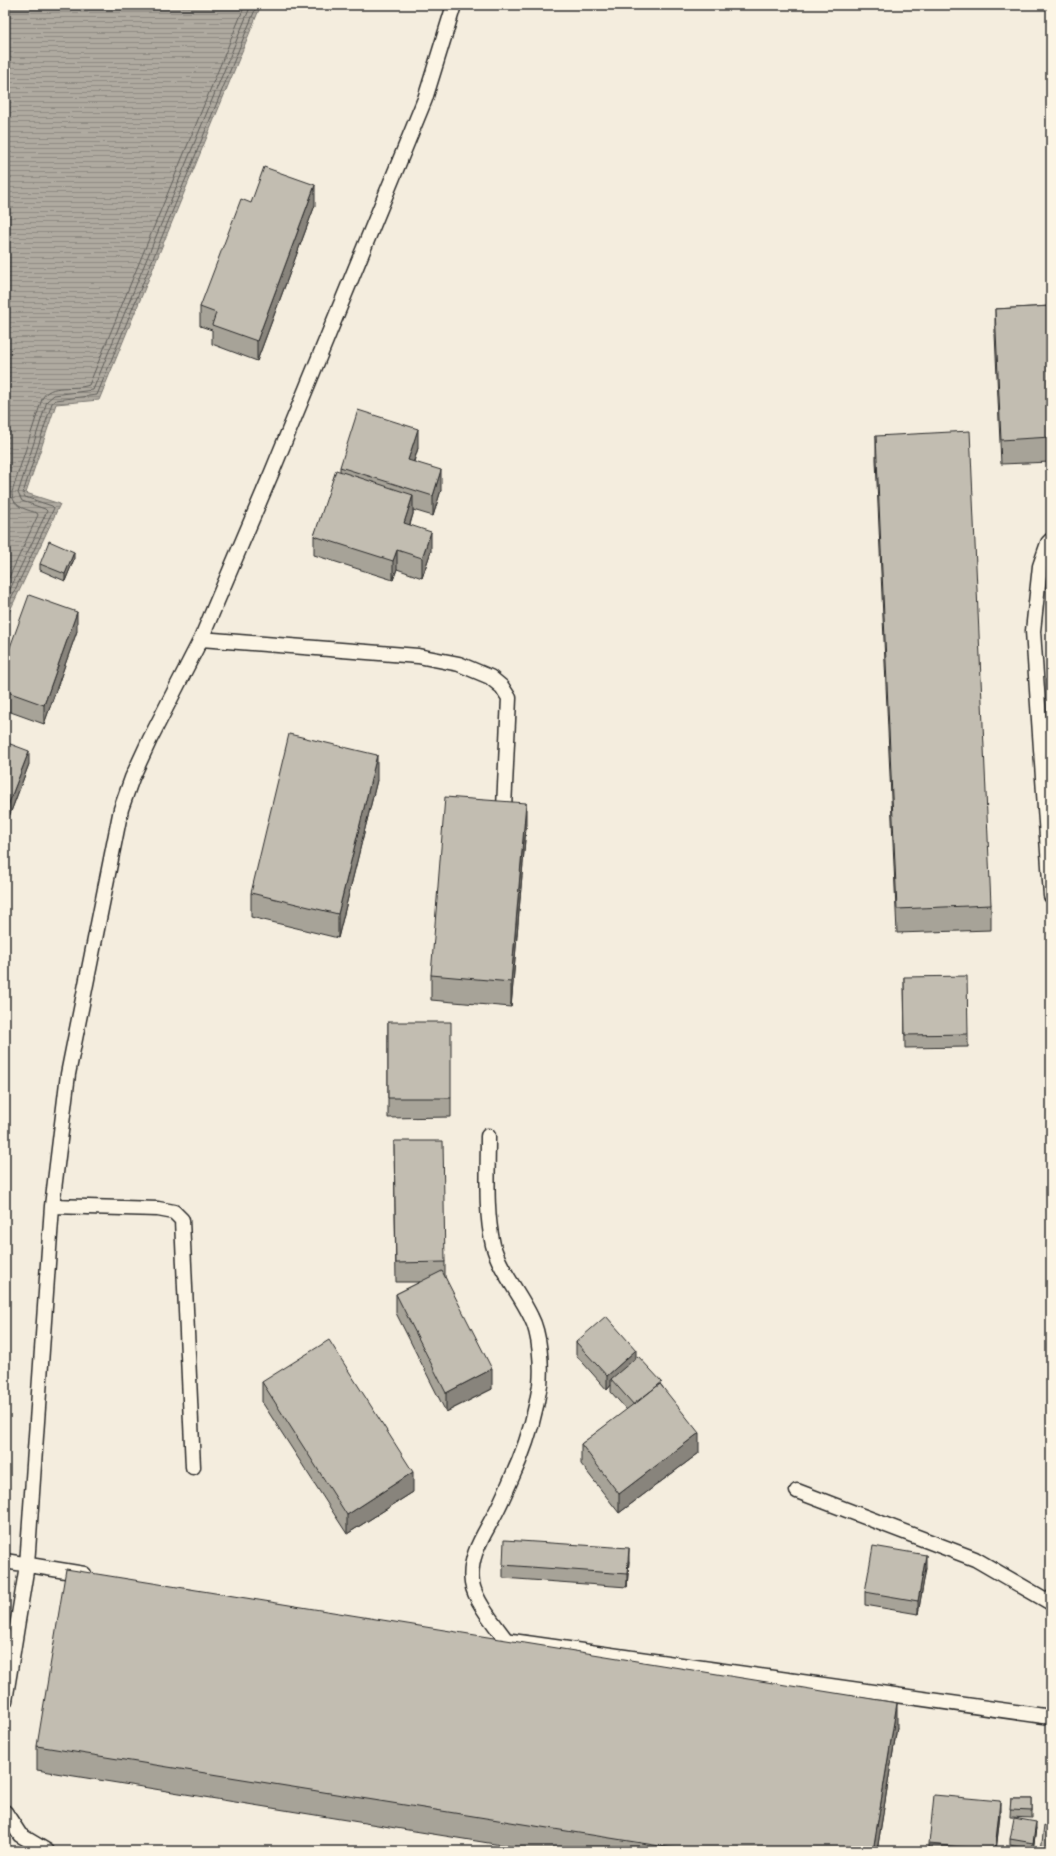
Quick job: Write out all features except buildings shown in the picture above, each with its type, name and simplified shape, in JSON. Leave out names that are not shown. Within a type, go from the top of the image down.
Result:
[{"type":"lane","points":[[5,1701],[28,1565],[52,1206],[68,1074],[121,809],[132,778],[147,745],[201,639],[425,99],[454,5]]},
{"type":"lane","points":[[1051,540],[1048,543],[1040,566],[1033,631],[1051,896]]},
{"type":"lane","points":[[201,639],[418,656],[459,664],[490,677],[502,687],[509,698],[504,808]]},
{"type":"lane","points":[[488,1136],[488,1210],[494,1246],[505,1272],[532,1318],[540,1351],[540,1383],[533,1421],[520,1460],[496,1511],[480,1540],[472,1562],[472,1584],[480,1602],[506,1640]]},
{"type":"lane","points":[[52,1206],[158,1209],[174,1212],[182,1220],[193,1467]]},
{"type":"lane","points":[[797,1491],[975,1559],[1051,1603]]},
{"type":"lane","points":[[5,1561],[98,1576]]},
{"type":"lane","points":[[490,1638],[1051,1717]]},
{"type":"lane","points":[[5,1814],[20,1835],[47,1851]]},
{"type":"water","points":[[5,5],[261,5],[99,400],[56,404],[26,493],[60,504],[5,621]]}]
